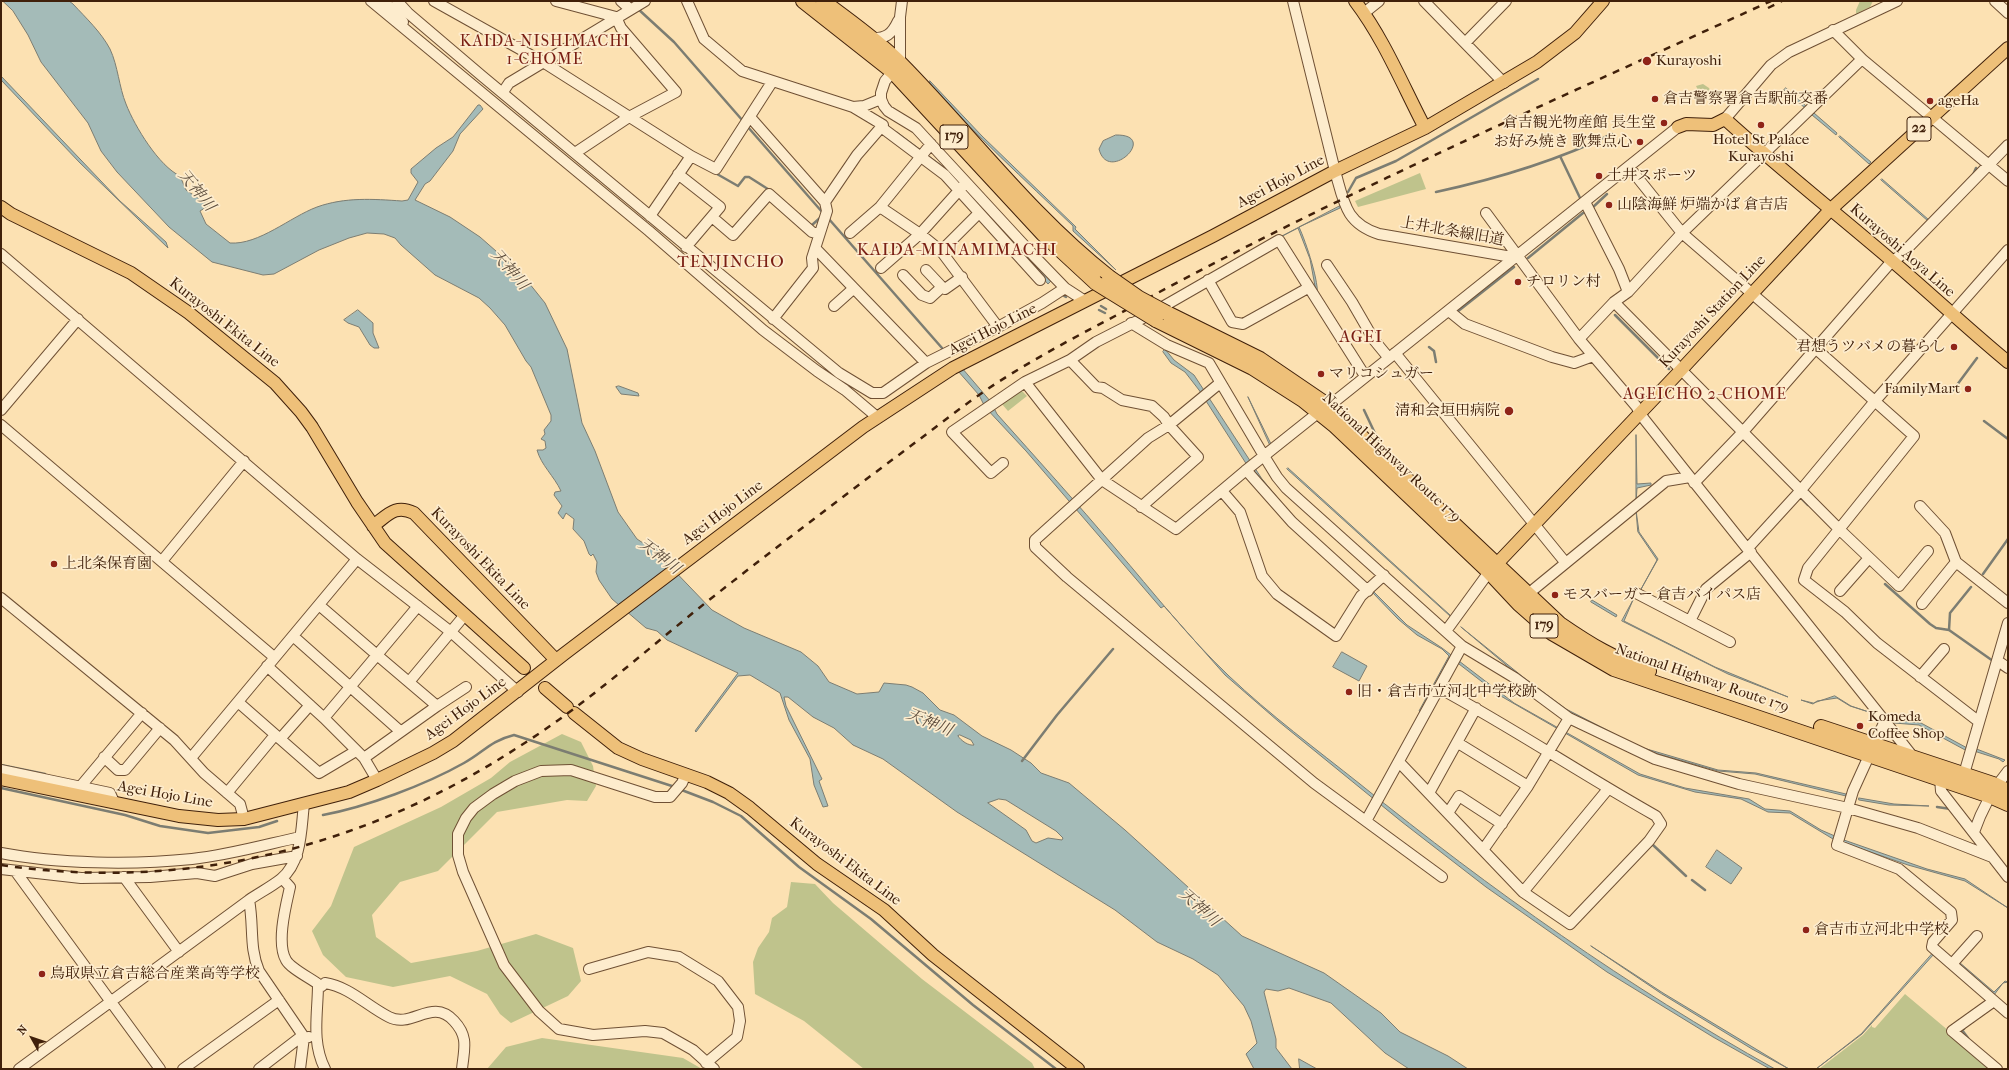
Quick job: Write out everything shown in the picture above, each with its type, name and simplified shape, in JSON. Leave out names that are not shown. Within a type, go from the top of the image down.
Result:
[{"type":"highway","name":"National Highway Route 179","points":[[803,1],[897,68],[1080,254],[1161,316]]},
{"type":"highway","name":"National Highway Route 179","points":[[823,1],[871,38],[1043,234],[1096,283],[1161,316],[1260,359],[1324,409],[1493,568],[1528,594],[1560,624],[1594,647],[1620,660],[1872,749],[1940,778],[1998,791]]},
{"type":"highway","name":"National Highway Route 179","points":[[1493,568],[1519,604],[1552,632],[1614,669],[1872,749],[1910,757],[1964,774],[1998,791],[2008,804]]},
{"type":"main road","points":[[1355,1],[1364,13],[1425,128]]},
{"type":"main road","name":"Agei Hojo Line","points":[[1,779],[198,819],[244,819],[349,792],[433,753],[453,741],[518,692],[560,657],[863,427],[953,368],[1335,171],[1425,128],[1504,83],[1537,62],[1575,33],[1602,1]]},
{"type":"main road","name":"Kurayoshi Aoya Line","points":[[2008,48],[1830,210],[1892,261],[1951,314],[2008,362]]},
{"type":"main road","points":[[1678,127],[1686,124],[1713,125],[1725,119],[1830,210]]},
{"type":"main road","name":"Kurayoshi Ekita Line","points":[[1,207],[11,214],[132,273],[189,313],[275,383],[302,412],[384,543],[524,668]]},
{"type":"main road","name":"Kurayoshi Station Line","points":[[1493,568],[1753,294],[1830,210]]},
{"type":"main road","name":"Kurayoshi Ekita Line","points":[[373,526],[395,510],[406,510],[414,514],[560,657]]},
{"type":"main road","name":"Kurayoshi Ekita Line","points":[[545,688],[618,748],[642,759],[686,774],[729,793],[750,808],[817,864],[884,910],[933,954],[1078,1069]]},
{"type":"street","points":[[371,1],[418,42],[649,231],[764,330],[817,371],[845,390],[877,417]]},
{"type":"street","points":[[384,1],[418,38],[418,42]]},
{"type":"street","points":[[397,1],[408,13],[773,319],[839,373],[872,393],[883,393],[926,364],[1042,303],[1065,288]]},
{"type":"street","points":[[434,1],[543,62],[691,156],[716,169],[772,82]]},
{"type":"street","points":[[556,1],[616,17]]},
{"type":"street","points":[[621,1],[630,9]]},
{"type":"street","points":[[687,1],[704,39],[708,44],[742,71],[772,82],[853,107],[883,125],[857,155],[825,202]]},
{"type":"street","points":[[902,1],[897,68],[885,81],[881,99],[888,111],[916,128],[931,144],[963,186],[979,213],[1040,280]]},
{"type":"street","name":"上井北条線旧道","points":[[1293,1],[1343,198],[1354,221],[1368,230],[1379,234],[1506,256],[1517,256],[1678,127]]},
{"type":"street","points":[[1364,13],[1379,1]]},
{"type":"street","points":[[1424,1],[1504,83]]},
{"type":"street","points":[[1465,43],[1506,1]]},
{"type":"street","points":[[1725,119],[1771,65],[1789,52],[1897,1]]},
{"type":"street","points":[[1995,1],[2008,13]]},
{"type":"street","points":[[503,92],[510,83],[641,2]]},
{"type":"street","points":[[575,153],[630,117],[676,92],[621,28],[616,17]]},
{"type":"street","points":[[871,38],[884,38],[889,35],[894,30],[900,17]]},
{"type":"street","points":[[1833,30],[1838,37],[1862,59],[2008,181]]},
{"type":"street","points":[[1579,339],[1614,302],[1628,292],[1682,233],[1763,153],[1862,59]]},
{"type":"street","points":[[853,107],[864,106],[881,99]]},
{"type":"street","points":[[750,117],[825,202],[827,211],[812,258],[813,268],[773,319]]},
{"type":"street","points":[[881,128],[945,175],[963,186],[1065,288],[1085,301]]},
{"type":"street","points":[[850,233],[880,207],[931,144]]},
{"type":"street","points":[[1528,594],[1666,481],[1692,480],[1742,432],[1892,261],[1900,256],[2008,145]]},
{"type":"street","points":[[650,216],[691,156]]},
{"type":"street","points":[[1629,167],[1682,233],[1914,436],[1808,568],[1804,580],[1845,612],[1877,643],[1978,721]]},
{"type":"street","points":[[678,174],[720,207],[686,247]]},
{"type":"street","points":[[881,268],[920,234],[963,186]]},
{"type":"street","points":[[712,217],[733,236],[769,194],[812,232],[819,234]]},
{"type":"street","points":[[1584,202],[1619,269],[1628,292]]},
{"type":"street","points":[[880,207],[920,234],[941,251],[998,327]]},
{"type":"street","points":[[941,251],[979,213]]},
{"type":"street","points":[[1486,213],[1592,356],[1640,412],[1692,480],[1910,753],[1910,757]]},
{"type":"street","points":[[1003,463],[991,473],[952,432],[1025,382],[1070,360],[1096,342],[1279,240],[1365,376]]},
{"type":"street","points":[[816,248],[853,289],[926,364]]},
{"type":"street","points":[[1690,621],[1706,589],[1749,550],[1875,401],[2008,250]]},
{"type":"street","points":[[1,254],[357,559],[451,632],[518,692]]},
{"type":"street","points":[[1025,382],[1102,480],[1176,529],[1246,470],[1517,256]]},
{"type":"street","points":[[1327,265],[1352,302],[1374,340],[1392,355],[1566,562]]},
{"type":"street","points":[[926,270],[945,289],[962,277]]},
{"type":"street","points":[[903,275],[922,295],[930,298],[942,287]]},
{"type":"street","points":[[1208,280],[1232,322],[1243,324],[1308,288]]},
{"type":"street","points":[[834,306],[853,289]]},
{"type":"street","points":[[1614,302],[1840,530],[1899,586],[1928,551]]},
{"type":"street","points":[[1449,311],[1465,324],[1552,357],[1574,363],[1592,356]]},
{"type":"street","points":[[1,410],[78,319]]},
{"type":"street","points":[[1131,323],[1167,345],[1209,363],[1264,456],[1286,488],[1462,646],[1515,678],[1570,718],[1655,759],[1739,784],[1848,808],[1918,828],[1992,857]]},
{"type":"street","points":[[1070,360],[1096,387],[1104,388],[1122,400],[1152,406],[1157,409],[1198,457],[1141,507]]},
{"type":"street","points":[[1220,383],[1169,424],[1148,438],[1035,540],[1036,547],[1068,577],[1250,731],[1314,783],[1442,877]]},
{"type":"street","points":[[1,425],[274,657]]},
{"type":"street","points":[[162,561],[244,461]]},
{"type":"street","points":[[1246,470],[1292,522],[1368,591]]},
{"type":"street","points":[[1222,491],[1240,512],[1262,576],[1278,594],[1336,636],[1361,596],[1384,575]]},
{"type":"street","points":[[1920,506],[1945,533],[1956,562],[2008,603]]},
{"type":"street","points":[[1840,591],[1869,558]]},
{"type":"street","points":[[191,758],[357,559]]},
{"type":"street","points":[[1922,604],[1956,562]]},
{"type":"street","points":[[1446,631],[1493,568]]},
{"type":"street","points":[[1636,593],[1730,642]]},
{"type":"street","points":[[1,598],[160,728],[204,773],[240,804],[244,819]]},
{"type":"street","points":[[319,605],[438,706]]},
{"type":"street","points":[[324,718],[418,606]]},
{"type":"street","points":[[409,682],[464,616]]},
{"type":"street","points":[[1964,774],[1978,721],[1998,660],[2008,623]]},
{"type":"street","points":[[293,636],[400,731]]},
{"type":"street","points":[[1366,821],[1462,646]]},
{"type":"street","points":[[1920,677],[1944,648]]},
{"type":"street","points":[[1998,660],[2008,668]]},
{"type":"street","points":[[267,666],[324,718],[360,755],[377,780]]},
{"type":"street","points":[[238,702],[319,773],[360,755],[400,731],[466,687]]},
{"type":"street","points":[[1399,762],[1523,892],[1570,924],[1649,841],[1660,824],[1656,816],[1476,708],[1439,688]]},
{"type":"street","points":[[227,793],[278,737],[310,705]]},
{"type":"street","points":[[1430,793],[1476,708]]},
{"type":"street","points":[[80,787],[142,713]]},
{"type":"street","points":[[1483,850],[1528,786],[1548,751],[1570,718]]},
{"type":"street","points":[[1884,720],[1853,791],[1837,845],[1899,868],[1951,912],[1952,920],[1933,942],[1932,947],[2008,1013]]},
{"type":"street","points":[[104,757],[118,770],[124,770],[160,728]]},
{"type":"street","points":[[1458,743],[1528,786]]},
{"type":"street","points":[[1,770],[110,793],[114,802]]},
{"type":"street","points":[[589,969],[648,952],[679,957],[718,981],[738,1007],[740,1021],[737,1037],[710,1066],[693,1050],[663,1033],[645,1031],[593,1035],[560,1029],[538,1011],[504,964],[463,872],[458,855],[458,834],[466,818],[474,808],[493,794],[515,781],[541,771],[571,770],[655,798],[670,797],[682,783],[686,774]]},
{"type":"street","points":[[1964,845],[1975,833],[1980,813],[1998,791],[2008,771]]},
{"type":"street","points":[[1940,778],[1941,791],[2008,877]]},
{"type":"street","points":[[1523,892],[1608,788]]},
{"type":"street","points":[[1448,813],[1459,796],[1502,824]]},
{"type":"street","points":[[19,1069],[249,900],[282,878],[290,870],[297,856],[304,804]]},
{"type":"street","points":[[1,853],[26,858],[110,862],[192,859],[239,852],[300,837]]},
{"type":"street","points":[[1,869],[16,872],[81,878],[124,877],[196,872],[215,876],[252,864],[297,856]]},
{"type":"street","points":[[16,872],[160,1069]]},
{"type":"street","points":[[124,877],[179,952]]},
{"type":"street","points":[[282,878],[290,886],[283,925],[283,948],[286,960],[318,984],[322,986],[325,983],[332,984],[345,989],[390,1018],[415,1017],[428,1012],[440,1011],[447,1013],[464,1035],[465,1046],[462,1069]]},
{"type":"street","points":[[249,900],[253,920],[252,946],[256,962],[260,971],[304,1037],[300,1069]]},
{"type":"street","points":[[1952,964],[1976,936]]},
{"type":"street","points":[[318,984],[316,1036],[320,1059],[324,1069]]},
{"type":"street","points":[[183,1069],[279,1000]]},
{"type":"street","points":[[1994,1001],[1952,1031],[1997,1069]]},
{"type":"street","points":[[259,1069],[298,1039],[316,1036]]},
{"type":"green space","points":[[1860,1],[1873,1],[1870,7],[1856,14],[1856,10]]},
{"type":"green space","points":[[1703,84],[1709,88],[1713,96],[1707,93],[1700,94],[1696,86]]},
{"type":"green space","points":[[1420,173],[1426,189],[1358,207],[1355,201]]},
{"type":"green space","points":[[1020,389],[1027,396],[1008,411],[1001,403]]},
{"type":"green space","points":[[562,734],[581,742],[593,766],[596,786],[587,801],[567,800],[497,812],[438,871],[400,882],[372,915],[376,937],[411,963],[477,951],[536,934],[573,948],[581,981],[568,996],[511,1023],[500,1014],[487,994],[450,976],[393,987],[346,977],[323,955],[312,931],[331,906],[354,847],[441,807],[491,778],[510,762]]},
{"type":"green space","points":[[791,882],[815,884],[833,903],[922,979],[1032,1063],[1035,1069],[864,1069],[804,1021],[755,994],[753,962],[758,948],[769,932],[772,918],[787,907]]},
{"type":"green space","points":[[1905,994],[1994,1069],[1819,1069],[1863,1035],[1872,1025],[1872,1027],[1875,1028]]},
{"type":"green space","points":[[542,1038],[683,1058],[702,1069],[487,1069],[506,1047]]},
{"type":"water","name":"天神川","points":[[3,1],[69,1],[88,20],[110,49],[126,104],[135,124],[148,145],[164,164],[180,176],[186,190],[204,202],[211,201],[213,203],[200,211],[206,224],[230,243],[252,240],[317,207],[328,204],[349,200],[408,200],[418,182],[411,173],[411,169],[436,148],[453,137],[478,105],[480,105],[483,109],[460,134],[453,151],[430,181],[425,184],[415,200],[450,217],[480,237],[521,273],[545,303],[567,349],[582,423],[595,451],[618,512],[637,539],[643,543],[654,545],[661,553],[665,561],[712,610],[744,628],[801,652],[818,666],[829,682],[857,694],[879,692],[884,683],[912,687],[923,693],[940,710],[954,715],[982,736],[1011,750],[1031,763],[1041,773],[1069,783],[1125,830],[1242,936],[1324,973],[1381,1013],[1400,1032],[1448,1056],[1468,1069],[1409,1069],[1385,1053],[1331,1003],[1289,988],[1278,991],[1266,989],[1264,992],[1276,1039],[1276,1048],[1292,1069],[1254,1069],[1246,1054],[1257,1043],[1251,1021],[1244,1006],[1218,975],[1193,959],[1157,942],[1115,910],[957,812],[883,759],[853,745],[834,728],[813,717],[788,697],[784,697],[786,706],[822,779],[819,781],[828,806],[823,807],[814,785],[810,759],[789,720],[780,693],[750,675],[738,676],[696,732],[695,731],[738,673],[667,640],[657,631],[646,628],[612,599],[599,580],[596,572],[597,562],[593,554],[591,556],[589,554],[584,541],[573,529],[574,519],[566,513],[563,519],[558,513],[562,506],[554,495],[555,492],[561,491],[541,461],[537,450],[543,450],[546,448],[545,441],[541,439],[545,434],[544,430],[551,421],[551,415],[531,367],[505,325],[490,308],[479,298],[435,275],[395,238],[384,234],[367,233],[349,238],[319,250],[274,274],[263,275],[212,262],[169,227],[117,172],[101,151],[88,123],[41,62],[28,35],[13,11]],"holes":[[[960,735],[971,740],[974,745],[970,745],[963,741],[959,738],[958,736]],[[999,799],[1006,800],[1056,831],[1063,838],[1062,840],[1048,838],[1036,843],[1032,841],[1026,830],[988,803]]]},
{"type":"water","points":[[1,76],[120,201],[166,242],[168,248],[80,163],[2,81]]},
{"type":"water","points":[[930,81],[982,136],[1076,227],[1075,229],[1116,270],[1073,231],[1073,226],[1000,157],[947,103],[930,84]]},
{"type":"water","points":[[1786,88],[1807,107],[1805,108],[1784,90]]},
{"type":"water","points":[[1814,113],[1837,133],[1836,135],[1812,115]]},
{"type":"water","points":[[897,132],[949,171],[1051,281],[1048,284],[991,221],[895,135]]},
{"type":"water","points":[[1116,135],[1128,137],[1133,142],[1132,148],[1127,155],[1120,160],[1112,162],[1104,159],[1099,149],[1103,141]]},
{"type":"water","points":[[1840,136],[1871,162],[1869,164],[1839,137]]},
{"type":"water","points":[[1882,179],[1929,220],[1928,221],[1881,180]]},
{"type":"water","points":[[1340,206],[1340,208],[1304,225]]},
{"type":"water","points":[[1299,227],[1309,252],[1316,283],[1317,297],[1310,259],[1298,228],[1261,247]]},
{"type":"water","points":[[358,310],[373,323],[373,333],[379,348],[374,348],[370,345],[359,327],[344,320]]},
{"type":"water","points":[[1165,349],[1174,360],[1194,375],[1262,479],[1296,520],[1368,586],[1407,625],[1442,648],[1514,703],[1640,774],[1685,788],[1749,799],[1765,809],[1790,811],[1821,830],[1844,840],[1927,869],[1965,879],[2008,908],[1965,881],[1908,865],[1833,839],[1790,813],[1768,812],[1741,799],[1695,792],[1638,775],[1499,695],[1450,657],[1420,712],[1419,711],[1449,656],[1442,649],[1417,635],[1398,619],[1372,592],[1294,520],[1247,465],[1199,390],[1185,372],[1171,363],[1163,352]]},
{"type":"water","points":[[962,368],[991,402],[997,414],[1087,515],[1164,606],[1161,608],[1026,451],[985,407],[979,395],[958,371]]},
{"type":"water","points":[[619,386],[638,393],[639,396],[621,394],[616,387]]},
{"type":"water","points":[[1248,397],[1272,446],[1271,447]]},
{"type":"water","points":[[1636,435],[1637,484],[1651,483],[1651,485],[1637,488],[1636,503]]},
{"type":"water","points":[[1288,468],[1450,615],[1450,616],[1287,469]]},
{"type":"water","points":[[1636,510],[1639,532],[1658,559],[1640,591],[1657,560],[1638,532]]},
{"type":"water","points":[[1592,600],[1617,615],[1616,617],[1591,602]]},
{"type":"water","points":[[1633,600],[1624,621],[1715,667],[1788,697],[1728,674],[1622,621]]},
{"type":"water","points":[[1461,627],[1523,677],[1566,709],[1640,747],[1718,770],[1756,773],[1846,794],[1846,796],[1755,774],[1718,771],[1641,749],[1608,734],[1563,709],[1524,680]]},
{"type":"water","points":[[1195,641],[1229,676],[1277,718],[1459,862],[1562,936],[1614,971],[1720,1038],[1775,1069],[1770,1069],[1713,1037],[1607,972],[1486,887],[1402,822],[1278,721],[1225,675]]},
{"type":"water","points":[[1342,652],[1367,666],[1359,681],[1333,667]]},
{"type":"water","points":[[1835,696],[1851,706],[1872,713],[1850,706],[1837,698],[1821,700]]},
{"type":"water","points":[[1894,720],[1921,723],[1969,749],[1967,751],[1919,725],[1894,723]]},
{"type":"water","points":[[1974,748],[2005,760],[2003,762],[1999,759],[1974,751]]},
{"type":"water","points":[[1859,798],[1894,804],[1929,806],[1889,805],[1859,800]]},
{"type":"water","points":[[1717,850],[1742,868],[1731,884],[1706,867]]},
{"type":"water","points":[[1591,946],[1663,993],[1789,1069],[1752,1049],[1662,994]]},
{"type":"water","points":[[1933,953],[1934,954],[1862,1034],[1816,1069],[1861,1034]]},
{"type":"water","points":[[1959,962],[1994,992],[2003,983],[1994,995],[1958,963]]},
{"type":"water","points":[[1299,1059],[1317,1069],[1300,1069]]},
{"type":"waterway","points":[[637,8],[674,42],[743,121]]},
{"type":"waterway","points":[[1348,192],[1356,178],[1396,161],[1538,79]]},
{"type":"waterway","points":[[747,126],[823,213]]},
{"type":"waterway","points":[[1436,192],[1503,175],[1548,161],[1612,134]]},
{"type":"waterway","points":[[1560,156],[1581,200]]},
{"type":"waterway","points":[[1973,175],[1976,168]]},
{"type":"waterway","points":[[717,174],[738,186],[745,177],[749,177],[771,191]]},
{"type":"waterway","points":[[1592,208],[1607,194]]},
{"type":"waterway","points":[[1528,258],[1583,213]]},
{"type":"waterway","points":[[809,225],[812,225],[821,217]]},
{"type":"waterway","points":[[828,218],[942,348]]},
{"type":"waterway","points":[[1457,312],[1514,267]]},
{"type":"waterway","points":[[1101,306],[1106,309]]},
{"type":"waterway","points":[[1099,310],[1105,313]]},
{"type":"waterway","points":[[1615,315],[1669,369]]},
{"type":"waterway","points":[[1429,347],[1434,351],[1436,362]]},
{"type":"waterway","points":[[1951,393],[1977,358]]},
{"type":"waterway","points":[[1364,410],[1380,444]]},
{"type":"waterway","points":[[1984,421],[2008,439]]},
{"type":"waterway","points":[[1802,499],[1808,505]]},
{"type":"waterway","points":[[1983,574],[2008,539]]},
{"type":"waterway","points":[[1885,584],[1930,624],[1936,628],[1949,630],[1993,661]]},
{"type":"waterway","points":[[1949,630],[1950,613],[1971,587]]},
{"type":"waterway","points":[[1022,761],[1057,715],[1113,649]]},
{"type":"waterway","points":[[323,815],[358,807],[414,787],[464,763],[499,740],[514,735],[675,787]]},
{"type":"waterway","points":[[1,765],[45,774]]},
{"type":"waterway","points":[[1,788],[125,815],[160,826],[208,833],[259,827],[277,821]]},
{"type":"waterway","points":[[679,789],[713,802],[741,816],[799,867],[871,919],[973,1005],[1056,1069]]},
{"type":"waterway","points":[[1937,807],[1951,809]]},
{"type":"waterway","points":[[1653,845],[1686,876]]},
{"type":"waterway","points":[[1692,880],[1705,890]]},
{"type":"waterway","points":[[1964,1029],[1962,1030],[1968,1038]]},
{"type":"railway","points":[[1,865],[70,872],[139,872],[206,866],[272,854],[336,836],[399,811],[461,782],[520,746],[568,713],[614,678],[704,604],[829,508],[970,402],[1028,364],[1152,296],[1304,218],[1459,144],[1771,1]]},
{"type":"railway","points":[[1768,8],[1782,1]]},
{"type":"place","name":"Kurayoshi","points":[[1647,61]]},
{"type":"place","name":"倉吉警察署倉吉駅前交番","points":[[1655,99]]},
{"type":"place","name":"ageHa","points":[[1930,101]]},
{"type":"place","name":"倉吉観光物産館 長生堂","points":[[1664,123]]},
{"type":"place","name":"Hotel St Palace Kurayoshi","points":[[1761,125]]},
{"type":"place","name":"お好み焼き 歌舞点心","points":[[1640,142]]},
{"type":"place","name":"土井スポーツ","points":[[1599,176]]},
{"type":"place","name":"山陰海鮮 炉端かば 倉吉店","points":[[1609,205]]},
{"type":"place","name":"チロリン村","points":[[1518,282]]},
{"type":"place","name":"君想うツバメの暮らし","points":[[1954,347]]},
{"type":"place","name":"マリコシュガー","points":[[1321,374]]},
{"type":"place","name":"FamilyMart","points":[[1968,389]]},
{"type":"place","name":"清和会垣田病院","points":[[1509,411]]},
{"type":"place","name":"上北条保育園","points":[[54,564]]},
{"type":"place","name":"モスバーガー 倉吉バイパス店","points":[[1555,595]]},
{"type":"place","name":"旧・倉吉市立河北中学校跡","points":[[1349,692]]},
{"type":"place","name":"Komeda Coffee Shop","points":[[1860,726]]},
{"type":"place","name":"倉吉市立河北中学校","points":[[1806,930]]},
{"type":"place","name":"鳥取県立倉吉総合産業高等学校","points":[[42,974]]},
{"type":"district","name":"KAIDA-NISHIMACHI 1-CHOME","points":[[545,51]]},
{"type":"district","name":"KAIDA-MINAMIMACHI","points":[[957,251]]},
{"type":"district","name":"TENJINCHO","points":[[731,263]]},
{"type":"district","name":"AGEI","points":[[1361,338]]},
{"type":"district","name":"AGEICHO 2-CHOME","points":[[1705,395]]}]
